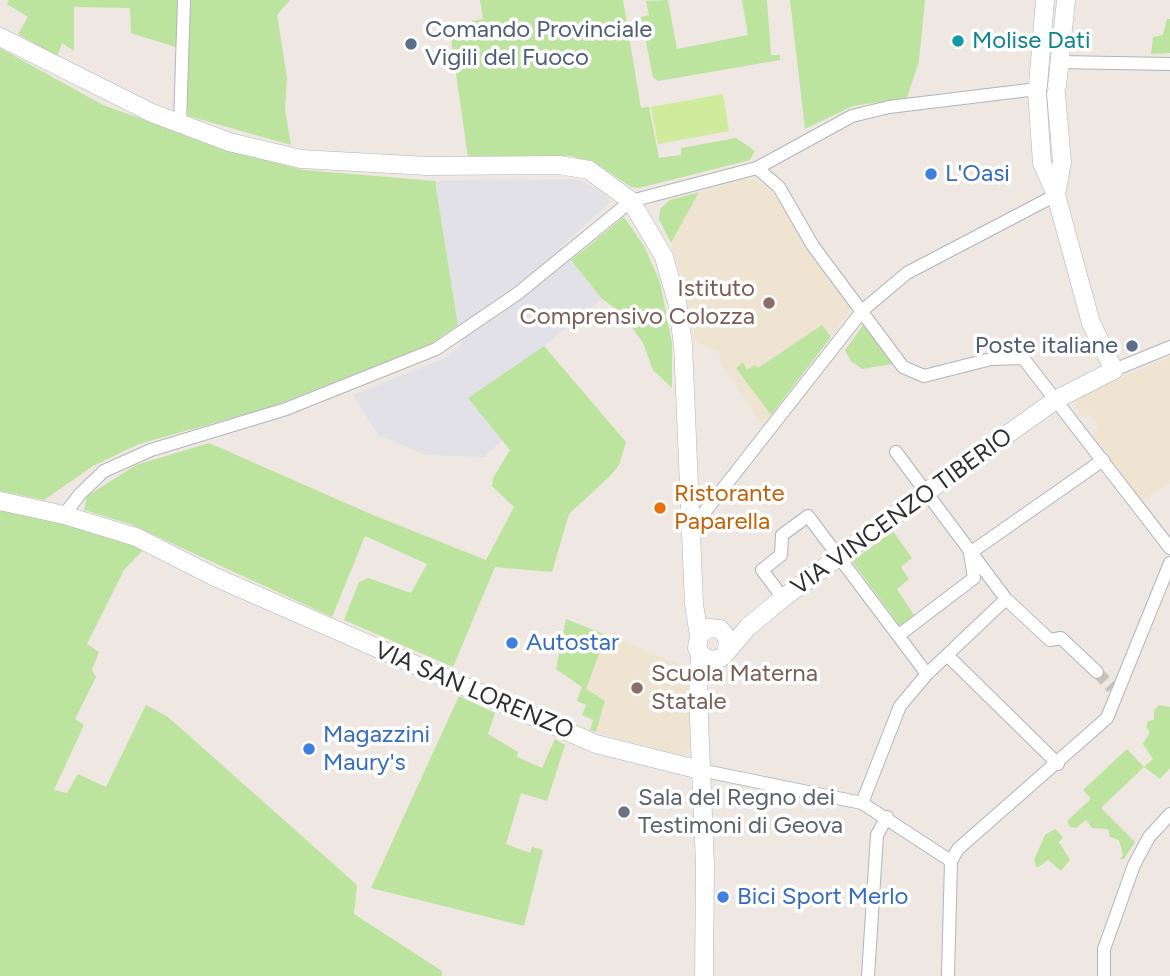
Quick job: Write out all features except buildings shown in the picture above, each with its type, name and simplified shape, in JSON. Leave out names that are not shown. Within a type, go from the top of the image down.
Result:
[{"type":"street","points":[[180,124],[184,0]]},
{"type":"street","points":[[1045,0],[1037,89],[1038,136],[1042,163],[1056,195],[1091,323],[1114,370],[1170,347]]},
{"type":"street","points":[[1056,195],[1062,162],[1057,90],[1066,0]]},
{"type":"street","points":[[0,37],[180,124],[229,142],[301,159],[428,166],[559,165],[589,170],[631,201],[664,257],[676,295],[683,344],[695,594],[713,643],[701,718],[700,771],[705,865],[704,976]]},
{"type":"street","points":[[1059,62],[1170,64]]},
{"type":"street","points":[[64,515],[80,494],[104,471],[115,466],[151,450],[286,409],[436,349],[517,294],[631,201],[757,168],[852,116],[889,107],[1037,89],[1046,79],[1057,90]]},
{"type":"street","points":[[757,168],[779,187],[813,246],[903,367],[924,376],[991,359],[1023,358],[1170,548]]},
{"type":"street","points":[[692,528],[863,310],[906,273],[1056,195]]},
{"type":"street","name":"VIA VINCENZO TIBERIO","points":[[713,643],[748,627],[925,493],[1057,399],[1114,370]]},
{"type":"street","points":[[896,452],[1006,599],[1050,640],[1061,638],[1097,672]]},
{"type":"street","points":[[970,553],[1103,460]]},
{"type":"street","name":"VIA SAN LORENZO","points":[[0,501],[64,515],[136,537],[215,577],[596,744],[700,771],[862,803],[951,861]]},
{"type":"street","points":[[783,598],[762,570],[781,555],[782,536],[808,516],[927,674]]},
{"type":"street","points":[[899,635],[974,578],[970,553]]},
{"type":"street","points":[[948,976],[951,861],[958,849],[1058,764],[1107,718],[1115,691],[1166,590],[1170,564]]},
{"type":"street","points":[[862,803],[900,706],[927,674],[1006,599]]},
{"type":"street","points":[[948,656],[1058,764]]},
{"type":"street","points":[[1104,976],[1104,950],[1134,865],[1149,837],[1170,814]]},
{"type":"street","points":[[868,976],[877,835],[887,817]]},
{"type":"shaded area","points":[[577,179],[599,190],[611,201],[561,247],[602,299],[544,346],[468,398],[504,439],[484,457],[426,455],[378,435],[353,395],[440,360],[462,346],[435,181]]},
{"type":"shaded area","name":"Istituto Comprensivo Colozza","points":[[744,179],[755,180],[769,187],[852,307],[763,426],[719,360],[719,352],[694,341],[688,299],[671,243],[699,192]]},
{"type":"shaded area","points":[[1170,357],[1170,484],[1141,500],[1093,435],[1098,428],[1090,415],[1081,416],[1075,402],[1081,395]]},
{"type":"shaded area","name":"Scuola Materna Statale","points":[[566,619],[689,668],[690,746],[686,753],[680,756],[596,732],[605,709],[582,687],[556,669]]},
{"type":"green space","points":[[9,0],[290,0],[277,15],[287,78],[285,109],[291,145],[188,116],[185,50],[131,33],[130,8],[74,7],[74,51],[62,43],[57,57],[18,34],[28,17],[7,4]]},
{"type":"green space","points":[[480,0],[623,0],[641,108],[649,107],[659,158],[681,155],[681,148],[736,138],[755,151],[750,160],[639,188],[631,187],[600,166],[571,156],[468,157],[449,25],[483,19]]},
{"type":"green space","points":[[668,0],[677,49],[748,35],[742,0],[767,0],[771,55],[780,55],[780,60],[658,81],[653,77],[641,17],[649,15],[646,1]]},
{"type":"green space","points":[[790,0],[925,0],[919,61],[907,98],[853,106],[805,129]]},
{"type":"green space","points":[[1167,19],[1170,19],[1170,53],[1151,54],[1153,37],[1163,35]]},
{"type":"green space","points":[[0,48],[103,105],[234,152],[304,170],[435,181],[458,325],[429,345],[271,407],[139,444],[93,466],[44,500],[0,491]]},
{"type":"green space","points":[[723,94],[729,131],[658,144],[651,107]]},
{"type":"green space","points":[[699,192],[671,243],[659,219],[660,209],[670,200]]},
{"type":"green space","points":[[624,217],[644,246],[660,282],[672,343],[672,388],[653,370],[643,343],[622,313],[602,299],[571,260]]},
{"type":"green space","points":[[864,324],[892,364],[862,369],[851,361],[845,350]]},
{"type":"green space","points":[[822,325],[831,337],[771,415],[736,368],[743,362],[747,370],[755,365],[758,368]]},
{"type":"green space","points":[[544,346],[626,442],[619,465],[569,514],[552,572],[495,567],[453,667],[344,620],[359,582],[368,578],[411,593],[427,564],[365,536],[332,617],[130,524],[84,510],[87,496],[136,465],[209,443],[373,515],[486,560],[514,507],[492,486],[493,478],[510,450],[468,398]]},
{"type":"green space","points":[[0,505],[65,519],[145,548],[124,570],[87,644],[99,652],[92,670],[96,677],[75,719],[84,725],[54,790],[67,793],[78,774],[106,787],[146,705],[168,717],[357,885],[354,914],[442,971],[442,976],[0,976]]},
{"type":"green space","points":[[893,531],[912,558],[901,567],[909,579],[897,589],[914,615],[900,626],[852,561]]},
{"type":"green space","points":[[566,619],[606,635],[586,689],[605,701],[596,732],[590,730],[593,720],[582,715],[586,705],[577,701],[582,687],[556,669]]},
{"type":"green space","points":[[459,696],[495,713],[488,734],[518,752],[517,757],[542,768],[555,739],[565,745],[547,801],[521,793],[506,844],[530,853],[532,847],[543,850],[524,926],[371,888]]},
{"type":"green space","points":[[1159,705],[1170,707],[1170,768],[1160,779],[1144,767],[1153,759],[1143,744],[1150,732],[1146,727],[1148,721],[1154,720],[1154,711]]},
{"type":"green space","points":[[1127,749],[1144,767],[1101,808],[1135,842],[1124,859],[1120,859],[1123,855],[1119,840],[1110,837],[1108,829],[1092,828],[1086,820],[1076,828],[1070,827],[1067,821],[1091,799],[1083,790]]},
{"type":"green space","points":[[1055,829],[1063,837],[1059,842],[1070,860],[1061,871],[1048,860],[1037,868],[1034,860],[1045,835]]},
{"type":"tunnel","points":[[1097,672],[1112,688]]},
{"type":"place","name":"Molise Dati","points":[[958,41]]},
{"type":"place","name":"Comando Provinciale Vigili del Fuoco","points":[[411,44]]},
{"type":"place","name":"L'Oasi","points":[[931,174]]},
{"type":"place","name":"Istituto Comprensivo Colozza","points":[[769,303]]},
{"type":"place","name":"Poste italiane","points":[[1132,346]]},
{"type":"place","name":"Ristorante Paparella","points":[[660,508]]},
{"type":"place","name":"Autostar","points":[[512,643]]},
{"type":"place","name":"Scuola Materna Statale","points":[[637,688]]},
{"type":"place","name":"Magazzini Maury's","points":[[309,749]]},
{"type":"place","name":"Sala del Regno dei Testimoni di Geova","points":[[624,812]]},
{"type":"place","name":"Bici Sport Merlo","points":[[723,897]]}]
